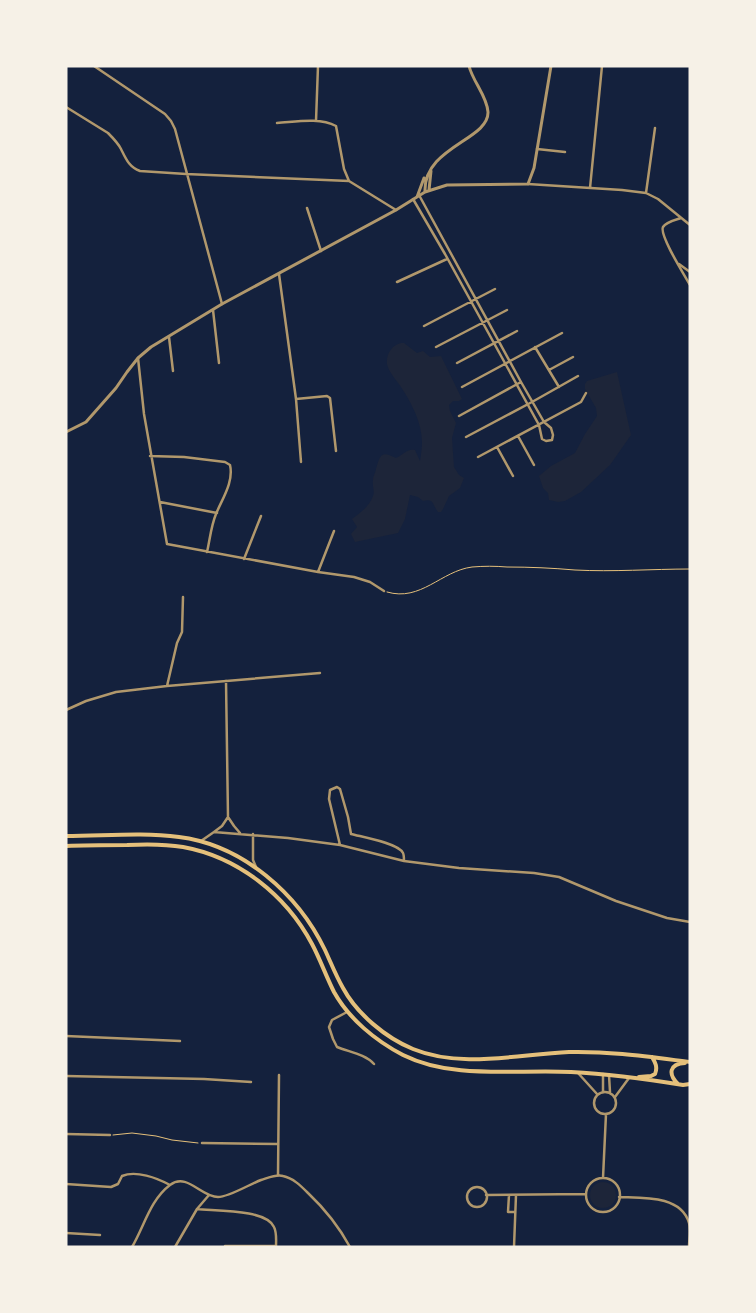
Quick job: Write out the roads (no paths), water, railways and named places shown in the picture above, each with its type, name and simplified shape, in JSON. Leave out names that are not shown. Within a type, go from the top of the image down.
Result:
[{"type":"main road","points":[[66,836],[159,834],[200,841],[232,854],[256,869],[285,892],[299,908],[314,929],[343,988],[371,1023],[397,1041],[413,1049],[451,1059],[481,1059],[570,1052],[611,1053],[690,1062]]},
{"type":"main road","points":[[66,846],[160,844],[182,847],[215,855],[246,872],[270,891],[295,918],[313,945],[335,993],[347,1012],[385,1045],[405,1056],[426,1064],[450,1069],[481,1072],[578,1072],[690,1084]]},
{"type":"main road","points":[[631,1078],[655,1074],[656,1067],[652,1057]]},
{"type":"main road","points":[[678,1084],[672,1078],[672,1068],[681,1063],[690,1062]]},
{"type":"street","points":[[94,66],[165,114],[171,121],[175,129],[222,304]]},
{"type":"street","points":[[316,121],[318,66]]},
{"type":"street","points":[[425,192],[425,180],[438,159],[471,136],[488,118],[487,107],[469,66]]},
{"type":"street","points":[[528,184],[534,168],[551,66]]},
{"type":"street","points":[[590,188],[602,66]]},
{"type":"street","points":[[66,107],[114,138],[128,163],[140,171],[349,181],[396,210]]},
{"type":"street","points":[[277,122],[316,121],[336,126],[344,169],[349,181]]},
{"type":"street","points":[[646,193],[655,128]]},
{"type":"street","points":[[537,149],[565,152]]},
{"type":"street","points":[[429,175],[436,184]]},
{"type":"street","points":[[429,175],[429,190]]},
{"type":"street","points":[[413,199],[539,425],[542,439],[546,442],[552,440],[552,432],[532,402],[418,196],[422,182],[429,175]]},
{"type":"street","points":[[66,432],[86,422],[116,388],[138,358],[151,347],[222,304],[396,210],[436,184],[528,184],[646,193],[658,199],[690,225]]},
{"type":"street","points":[[307,208],[321,251]]},
{"type":"street","points":[[681,218],[664,226],[662,232],[690,285]]},
{"type":"street","points":[[445,254],[449,252]]},
{"type":"street","points":[[397,282],[447,259]]},
{"type":"street","points":[[678,263],[690,272]]},
{"type":"street","points":[[279,274],[296,399],[301,462]]},
{"type":"street","points":[[460,282],[465,280]]},
{"type":"street","points":[[424,326],[495,289]]},
{"type":"street","points":[[213,310],[219,363]]},
{"type":"street","points":[[436,347],[507,310]]},
{"type":"street","points":[[457,364],[517,331]]},
{"type":"street","points":[[462,387],[562,333]]},
{"type":"street","points":[[169,337],[173,371]]},
{"type":"street","points":[[536,346],[559,387]]},
{"type":"street","points":[[549,370],[573,357]]},
{"type":"street","points":[[138,358],[150,456],[167,544],[318,572],[361,578],[384,591]]},
{"type":"street","points":[[466,437],[578,376]]},
{"type":"street","points":[[459,416],[521,382]]},
{"type":"street","points":[[478,457],[581,402],[586,393]]},
{"type":"street","points":[[296,399],[327,396],[330,398],[336,451]]},
{"type":"street","points":[[518,436],[534,465]]},
{"type":"street","points":[[497,447],[513,476]]},
{"type":"street","points":[[150,456],[184,457],[225,462],[230,465],[231,473],[213,524],[207,552]]},
{"type":"street","points":[[160,502],[217,513]]},
{"type":"street","points":[[244,559],[261,516]]},
{"type":"street","points":[[318,572],[334,531]]},
{"type":"street","points":[[167,686],[177,643],[182,632],[183,597]]},
{"type":"street","points":[[66,710],[92,699],[116,692],[320,673]]},
{"type":"street","points":[[226,681],[228,817],[241,833]]},
{"type":"street","points":[[340,845],[328,799],[330,790],[337,787],[340,789],[346,808],[351,834],[380,840],[400,849],[404,854],[404,861]]},
{"type":"street","points":[[200,841],[222,826],[228,817]]},
{"type":"street","points":[[214,832],[253,834],[340,845],[404,861],[559,877],[667,918],[690,922]]},
{"type":"street","points":[[253,834],[253,860],[256,869]]},
{"type":"street","points":[[347,1012],[332,1020],[329,1027],[333,1040],[337,1047],[355,1053],[374,1064]]},
{"type":"street","points":[[66,1036],[180,1041]]},
{"type":"street","points":[[578,1072],[598,1094]]},
{"type":"street","points":[[603,1074],[604,1091]]},
{"type":"street","points":[[278,1175],[279,1075]]},
{"type":"street","points":[[609,1075],[610,1092]]},
{"type":"street","points":[[66,1076],[251,1082]]},
{"type":"street","points":[[615,1097],[631,1078]]},
{"type":"street","points":[[604,1091],[610,1092],[615,1097],[616,1106],[612,1112],[606,1114],[600,1113],[595,1109],[593,1102],[595,1096],[604,1091]]},
{"type":"street","points":[[603,1178],[606,1114]]},
{"type":"street","points":[[66,1134],[110,1135]]},
{"type":"street","points":[[202,1143],[278,1144]]},
{"type":"street","points":[[66,1184],[111,1187],[118,1184],[122,1176],[130,1174],[151,1177],[170,1185]]},
{"type":"street","points":[[132,1247],[155,1202],[170,1185],[178,1182],[187,1182],[209,1196],[217,1197],[278,1175],[293,1180],[325,1209],[350,1247]]},
{"type":"street","points":[[598,1178],[603,1178],[616,1184],[619,1190],[619,1198],[611,1210],[601,1212],[588,1204],[586,1194],[589,1184],[598,1178]]},
{"type":"street","points":[[477,1187],[483,1190],[486,1196],[485,1202],[477,1207],[470,1204],[467,1198],[468,1192],[477,1187]]},
{"type":"street","points":[[486,1196],[586,1194]]},
{"type":"street","points":[[509,1195],[508,1212],[515,1212]]},
{"type":"street","points":[[514,1247],[516,1195]]},
{"type":"street","points":[[176,1247],[197,1209],[209,1196]]},
{"type":"street","points":[[619,1198],[649,1198],[670,1203],[677,1207],[685,1214],[688,1221],[690,1228],[689,1247]]},
{"type":"street","points":[[197,1209],[250,1213],[263,1217],[274,1226],[276,1247],[225,1246]]},
{"type":"street","points":[[66,1232],[100,1235]]}]
